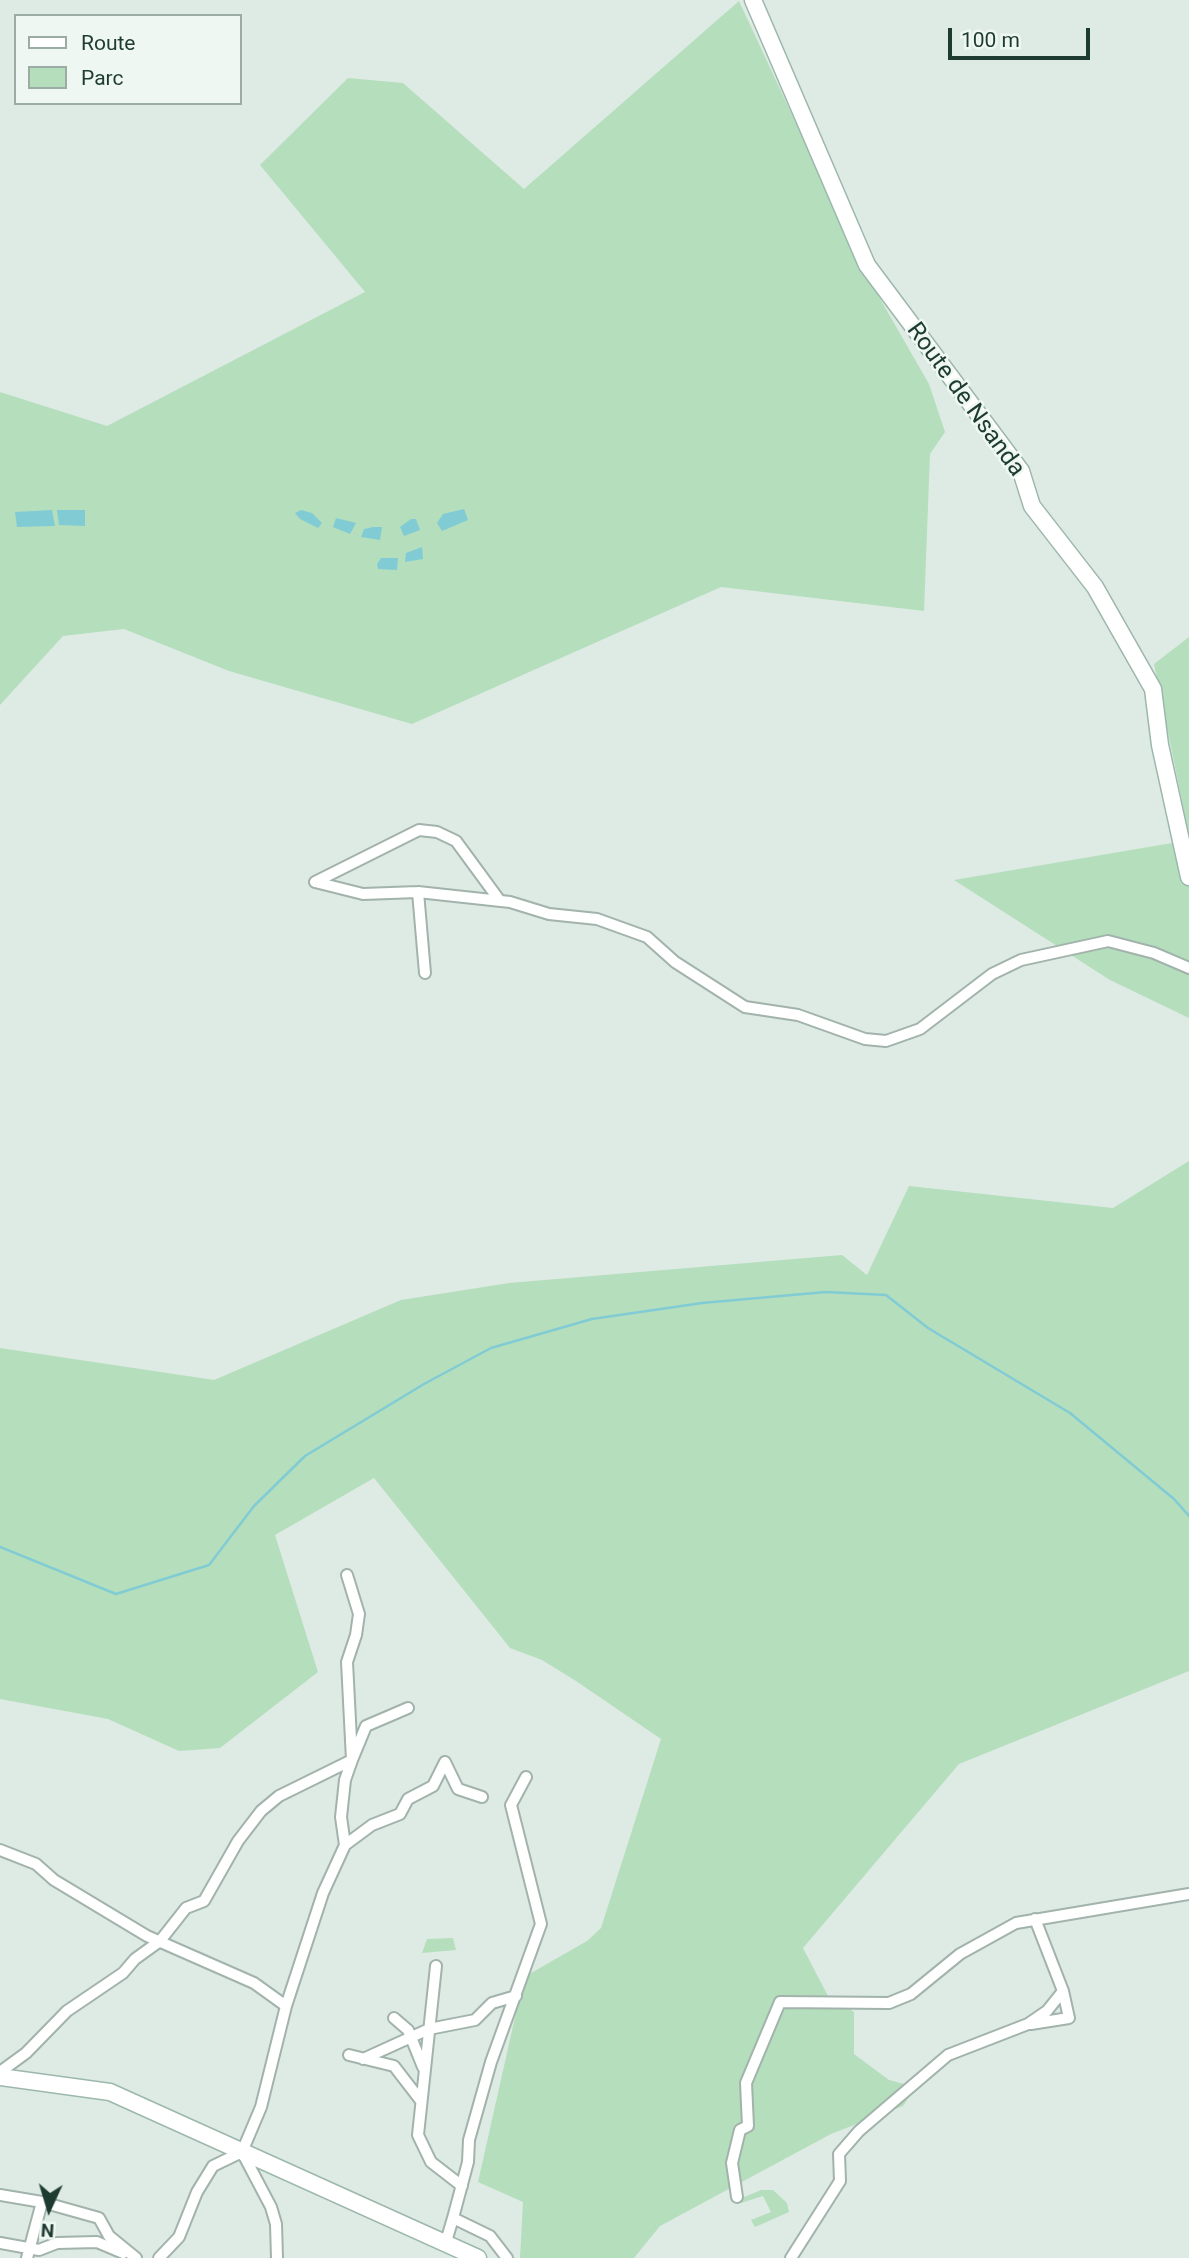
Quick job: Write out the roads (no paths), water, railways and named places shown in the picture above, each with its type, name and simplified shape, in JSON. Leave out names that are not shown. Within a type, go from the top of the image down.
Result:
[{"type":"street","name":"Route de Nsanda","points":[[753,0],[867,265],[1021,471],[1032,506],[1095,587],[1153,689],[1160,745],[1189,877]]},
{"type":"street","points":[[500,901],[456,841],[437,832],[419,830],[315,882],[363,894],[418,892],[500,901],[549,914],[597,919],[648,937],[675,962],[745,1007],[798,1015],[875,1040],[886,1041],[920,1029],[992,974],[1021,960],[1108,941],[1154,953],[1189,968]]},
{"type":"street","points":[[418,892],[425,973]]},
{"type":"street","points":[[347,1575],[359,1614],[356,1635],[347,1662],[352,1760]]},
{"type":"street","points":[[345,1845],[341,1817],[345,1780],[366,1726],[408,1708]]},
{"type":"street","points":[[0,2074],[26,2053],[67,2011],[123,1973],[135,1959],[160,1941],[186,1908],[204,1901],[238,1841],[261,1811],[279,1796],[352,1760]]},
{"type":"street","points":[[159,2258],[178,2237],[197,2192],[213,2166],[242,2152],[261,2107],[286,2006],[323,1893],[345,1845],[372,1825],[400,1814],[408,1799],[433,1786],[445,1762],[458,1789],[482,1797]]},
{"type":"street","points":[[445,2245],[462,2186],[469,2140],[487,2075],[541,1924],[511,1805],[526,1777]]},
{"type":"street","points":[[0,1850],[36,1864],[65,1887],[160,1941],[254,1983],[286,2006]]},
{"type":"street","points":[[737,2197],[732,2163],[740,2130],[748,2126],[746,2083],[780,2002],[889,2003],[899,2000],[998,1931],[1035,1919],[1104,1907],[1146,1904],[1189,1894]]},
{"type":"street","points":[[1028,2024],[1069,2018],[1063,1991],[1035,1919]]},
{"type":"street","points":[[436,1966],[418,2135],[430,2162],[462,2186]]},
{"type":"street","points":[[791,2258],[840,2181],[839,2154],[859,2131],[948,2055],[1028,2024],[1048,2011],[1063,1991]]},
{"type":"street","points":[[363,2059],[429,2029],[475,2021],[492,2003],[516,1996]]},
{"type":"street","points":[[394,2018],[408,2030],[425,2069]]},
{"type":"street","points":[[349,2055],[394,2066],[421,2101]]},
{"type":"street","points":[[0,2074],[110,2092],[478,2258]]},
{"type":"street","points":[[242,2152],[271,2207],[276,2224],[277,2258]]},
{"type":"street","points":[[0,2195],[42,2202],[99,2218],[109,2236],[134,2257]]},
{"type":"street","points":[[29,2254],[42,2202]]},
{"type":"street","points":[[453,2218],[490,2236],[507,2258]]},
{"type":"street","points":[[0,2243],[29,2254],[57,2243],[97,2242],[134,2257]]},
{"type":"water","points":[[464,509],[468,520],[442,531],[437,523],[443,514]]},
{"type":"water","points":[[52,510],[55,526],[17,527],[15,512]]},
{"type":"water","points":[[57,510],[85,510],[85,526],[59,525]]},
{"type":"water","points":[[301,510],[312,513],[322,523],[318,528],[300,519],[295,513]]},
{"type":"water","points":[[336,518],[356,523],[350,534],[333,527]]},
{"type":"water","points":[[411,519],[416,519],[420,530],[404,536],[400,527]]},
{"type":"water","points":[[382,527],[380,540],[361,537],[364,529]]},
{"type":"water","points":[[422,547],[423,559],[405,562],[406,553]]},
{"type":"water","points":[[381,558],[398,558],[397,570],[378,569],[377,564]]},
{"type":"waterway","points":[[0,1547],[116,1594],[209,1565],[254,1506],[305,1456],[424,1384],[491,1348],[592,1319],[702,1303],[826,1292],[886,1295],[928,1328],[1070,1413],[1174,1499],[1189,1516]]}]
